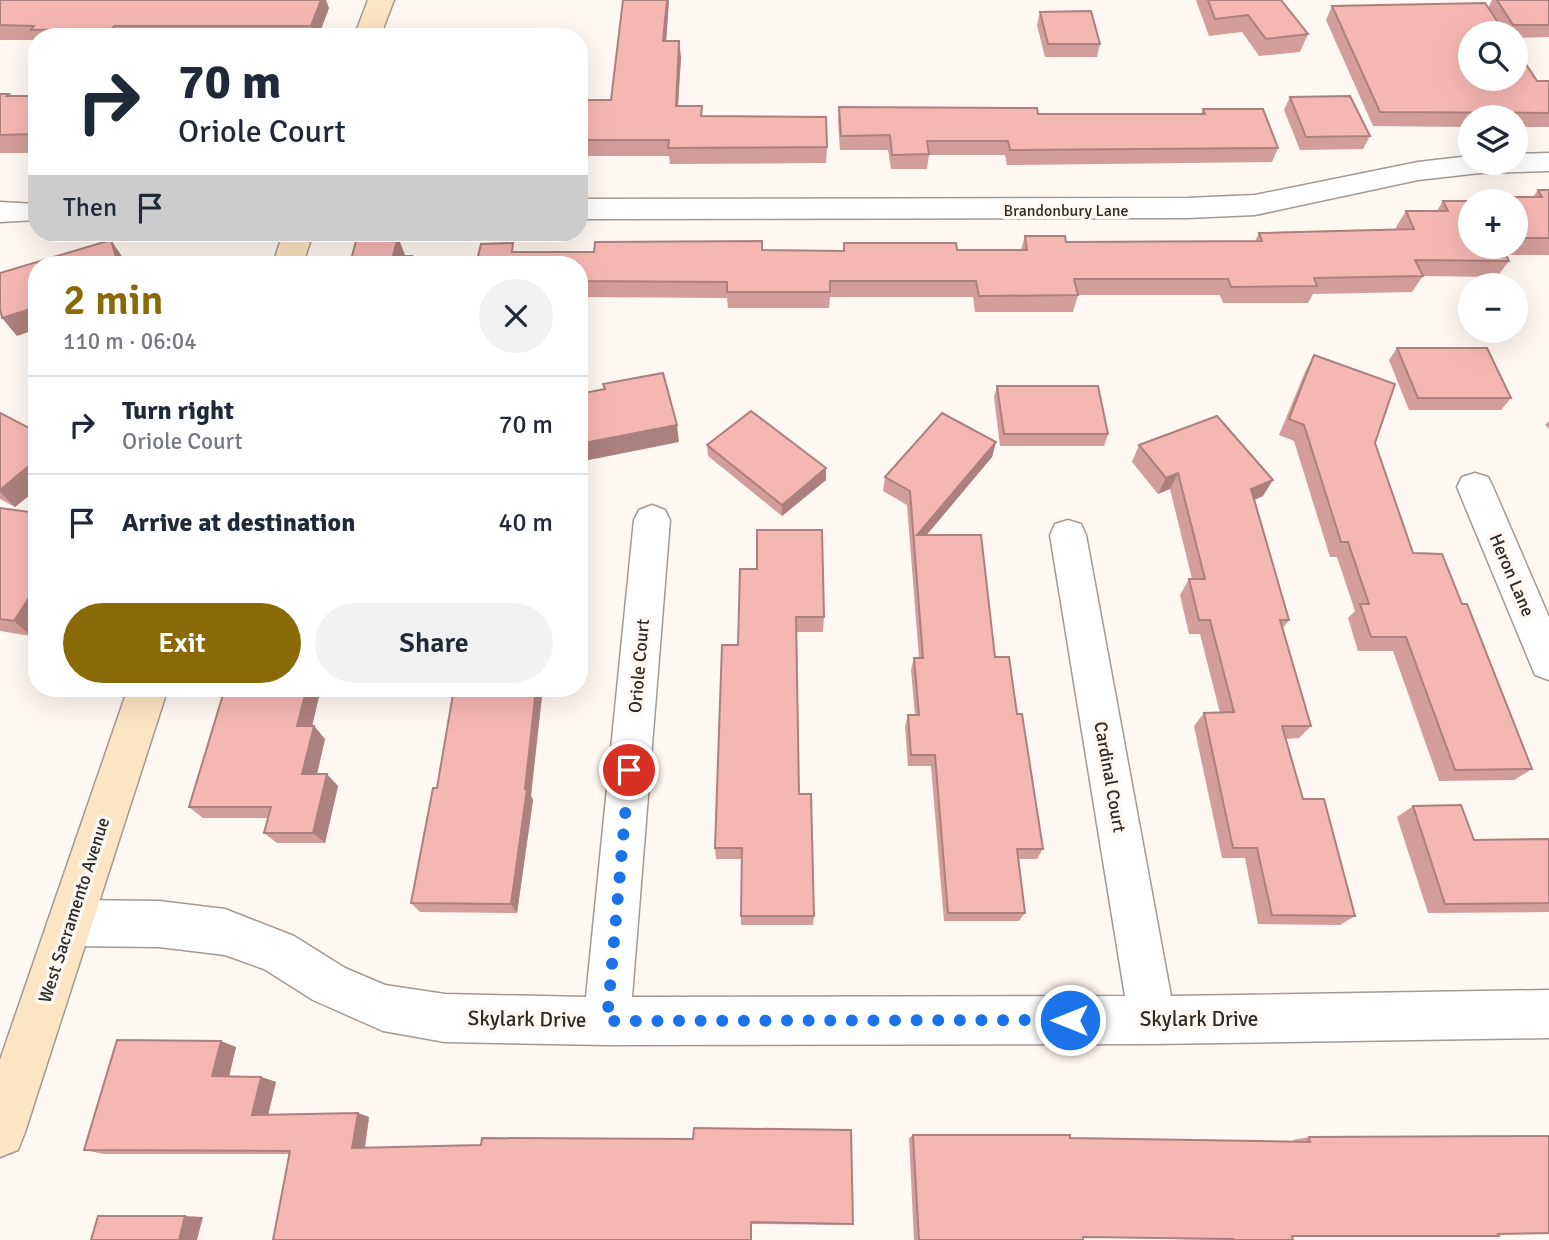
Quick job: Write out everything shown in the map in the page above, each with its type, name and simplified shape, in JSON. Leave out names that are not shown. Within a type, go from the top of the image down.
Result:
[{"type":"street","points":[[371,28],[380,0]]},
{"type":"street","name":"Brandonbury Lane","points":[[588,209],[1187,208],[1255,205],[1418,171],[1480,164],[1549,162]]},
{"type":"street","points":[[0,212],[28,212]]},
{"type":"street","name":"Heron Lane","points":[[1475,487],[1549,663]]},
{"type":"street","name":"Oriole Court","points":[[607,1021],[652,520]]},
{"type":"street","name":"Cardinal Court","points":[[1068,535],[1152,1020]]},
{"type":"street","name":"West Sacramento Avenue","points":[[0,1132],[145,697]]},
{"type":"street","name":"Skylark Drive","points":[[70,923],[159,924],[225,932],[278,952],[329,984],[383,1008],[445,1018],[607,1021],[1152,1020],[1549,1014]]},
{"type":"building","points":[[0,0],[321,0],[311,26],[32,28],[34,26],[0,25]]},
{"type":"building","points":[[623,0],[667,0],[663,41],[679,41],[676,106],[702,106],[701,116],[826,117],[827,147],[668,148],[669,140],[588,140],[588,100],[611,100]]},
{"type":"building","points":[[1208,0],[1281,0],[1308,34],[1266,39],[1248,15],[1215,19]]},
{"type":"building","points":[[1497,0],[1549,0],[1549,25],[1528,25],[1528,21],[1510,21]]},
{"type":"building","points":[[1485,3],[1497,21],[1458,21],[1458,91],[1528,91],[1528,67],[1537,81],[1549,81],[1549,113],[1528,113],[1528,105],[1458,105],[1458,112],[1380,112],[1332,6]]},
{"type":"building","points":[[1091,11],[1100,44],[1048,44],[1040,12]]},
{"type":"building","points":[[0,94],[28,96],[28,134],[0,135]]},
{"type":"building","points":[[1350,96],[1370,136],[1306,137],[1290,97]]},
{"type":"building","points":[[839,107],[1037,108],[1038,114],[1205,114],[1203,109],[1263,109],[1278,148],[1010,150],[1008,141],[927,141],[929,154],[892,155],[890,135],[841,136]]},
{"type":"building","points":[[1538,190],[1549,190],[1549,238],[1528,238],[1528,197],[1542,197]]},
{"type":"building","points":[[1443,201],[1458,201],[1458,259],[1509,261],[1415,260],[1423,276],[1314,278],[1317,286],[1231,287],[1228,279],[1074,279],[1078,295],[979,296],[976,281],[830,281],[830,292],[727,292],[727,282],[588,281],[588,256],[478,256],[481,244],[513,243],[512,252],[594,252],[595,242],[762,241],[762,250],[844,251],[844,243],[956,243],[957,250],[1027,250],[1025,236],[1065,236],[1066,242],[1262,241],[1259,233],[1414,229],[1406,211],[1448,211]]},
{"type":"building","points":[[112,242],[116,256],[57,256]]},
{"type":"building","points":[[356,242],[397,242],[393,256],[352,256]]},
{"type":"building","points":[[28,265],[28,310],[2,318],[0,273]]},
{"type":"building","points":[[1397,348],[1487,348],[1511,398],[1418,398]]},
{"type":"building","points":[[1314,355],[1395,384],[1375,443],[1413,553],[1442,554],[1462,604],[1467,604],[1532,769],[1455,770],[1406,637],[1371,637],[1360,604],[1369,604],[1348,542],[1341,542],[1304,425],[1289,419]]},
{"type":"building","points":[[663,373],[677,425],[588,442],[588,392],[605,389],[603,384]]},
{"type":"building","points":[[997,386],[1098,386],[1108,434],[1004,434]]},
{"type":"building","points":[[751,411],[826,468],[782,505],[707,445]]},
{"type":"building","points":[[0,413],[28,427],[28,467],[0,490]]},
{"type":"building","points":[[942,413],[996,442],[917,535],[981,535],[995,657],[1009,657],[1017,714],[1022,714],[1043,849],[1017,849],[1025,913],[948,913],[935,755],[911,755],[908,715],[919,715],[914,658],[923,658],[910,491],[885,477]]},
{"type":"building","points":[[1217,416],[1273,480],[1251,489],[1289,620],[1280,620],[1311,726],[1282,726],[1303,799],[1324,799],[1355,916],[1272,915],[1257,848],[1233,848],[1204,713],[1234,712],[1210,620],[1199,620],[1189,579],[1205,579],[1178,473],[1166,478],[1139,445]]},
{"type":"building","points":[[0,508],[28,512],[28,599],[14,621],[0,619]]},
{"type":"building","points":[[757,530],[822,530],[824,617],[796,617],[799,794],[811,794],[814,916],[741,916],[742,848],[715,848],[722,645],[738,645],[740,569],[757,569]]},
{"type":"building","points":[[222,697],[305,697],[297,726],[314,726],[302,774],[327,774],[313,833],[264,833],[271,807],[189,807]]},
{"type":"building","points":[[452,697],[535,697],[527,789],[511,904],[411,903],[433,788],[437,788]]},
{"type":"building","points":[[1461,805],[1474,840],[1549,839],[1549,903],[1445,904],[1413,806]]},
{"type":"building","points":[[117,1040],[221,1041],[212,1076],[261,1077],[252,1115],[358,1113],[352,1148],[481,1145],[482,1138],[693,1139],[694,1128],[851,1130],[853,1224],[751,1222],[751,1240],[273,1240],[290,1151],[84,1150]]},
{"type":"building","points":[[913,1135],[1070,1135],[1070,1138],[1310,1142],[1309,1137],[1549,1136],[1549,1233],[1498,1234],[1499,1236],[1292,1236],[1293,1240],[1083,1237],[1083,1240],[919,1240]]},
{"type":"building","points":[[98,1216],[185,1216],[179,1240],[91,1240]]},
{"type":"route","points":[[629,770],[607,1021],[1070,1020]]}]
